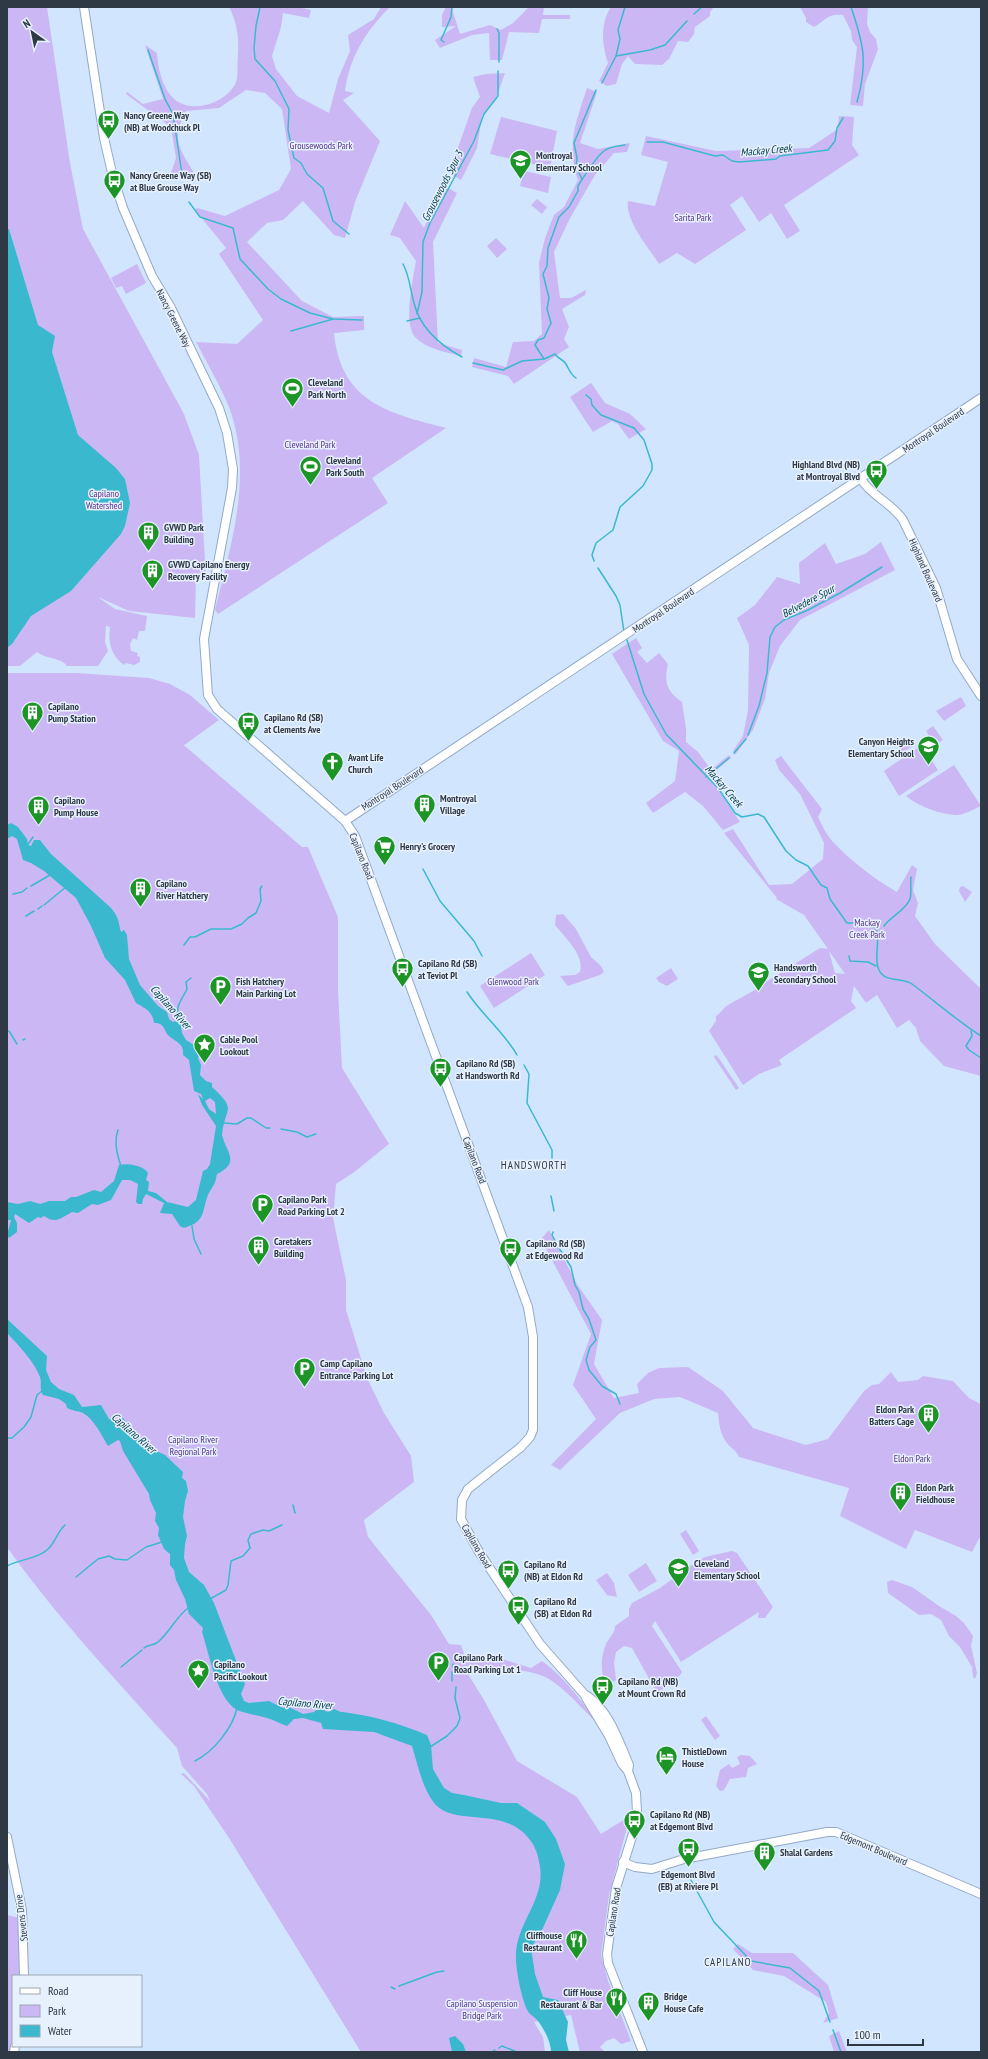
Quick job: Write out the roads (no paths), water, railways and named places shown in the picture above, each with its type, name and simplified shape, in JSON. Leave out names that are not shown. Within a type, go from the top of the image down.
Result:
[{"type":"street","name":"Nancy Greene Way","points":[[84,7],[104,138],[119,196],[139,248],[216,400],[227,432],[233,469],[232,488],[229,512],[205,630]]},
{"type":"street","name":"Montroyal Boulevard","points":[[345,821],[981,398]]},
{"type":"street","name":"Highland Boulevard","points":[[860,479],[869,490],[896,511],[903,520],[936,588],[957,659],[981,696]]},
{"type":"street","name":"Capilano Road","points":[[205,630],[208,695],[213,705],[345,821],[355,836],[517,1274],[532,1322],[533,1430],[530,1437],[521,1447],[468,1489],[462,1500],[461,1519],[479,1552],[540,1644],[584,1694],[609,1736],[622,1764],[628,1771],[636,1793],[637,1812],[635,1826],[616,1888],[607,1954],[608,1964],[643,2052]]},
{"type":"street","name":"Capilano Road","points":[[584,1694],[591,1698],[611,1726],[629,1765],[628,1771]]},
{"type":"street","points":[[594,1711],[602,1717],[606,1724],[611,1726]]},
{"type":"street","points":[[609,1736],[615,1741],[620,1753],[625,1757]]},
{"type":"street","name":"Edgemont Boulevard","points":[[623,1862],[635,1867],[652,1869],[684,1859],[827,1832],[836,1832],[981,1894]]},
{"type":"street","name":"Stevens Drive","points":[[7,1837],[22,1910],[24,1975]]},
{"type":"water","points":[[7,229],[9,229],[38,325],[55,336],[52,352],[78,435],[116,468],[125,479],[130,503],[125,526],[121,534],[71,591],[31,616],[12,644],[7,648]]},
{"type":"water","points":[[11,823],[18,827],[27,839],[28,845],[31,846],[34,840],[40,840],[51,854],[113,910],[118,919],[121,932],[124,930],[127,935],[129,959],[140,985],[158,1006],[167,1012],[169,1019],[173,1022],[180,1020],[182,1033],[186,1040],[197,1047],[200,1055],[198,1058],[201,1065],[200,1075],[206,1081],[212,1083],[212,1087],[227,1105],[228,1109],[222,1135],[229,1152],[230,1161],[224,1170],[217,1174],[215,1183],[208,1196],[203,1212],[195,1224],[185,1227],[180,1226],[172,1214],[160,1213],[164,1203],[146,1194],[142,1204],[138,1204],[136,1202],[138,1184],[130,1180],[122,1180],[111,1200],[98,1205],[92,1204],[78,1213],[72,1212],[58,1220],[52,1220],[44,1216],[41,1218],[38,1217],[29,1223],[15,1214],[14,1217],[17,1223],[17,1232],[9,1238],[7,1235],[11,1220],[7,1220],[7,1202],[18,1204],[30,1201],[40,1204],[49,1201],[65,1201],[71,1197],[76,1197],[94,1190],[101,1192],[114,1181],[119,1165],[122,1164],[135,1165],[146,1170],[148,1173],[146,1180],[149,1182],[148,1191],[156,1193],[167,1202],[188,1207],[196,1200],[203,1171],[207,1169],[210,1164],[216,1126],[202,1105],[198,1094],[203,1099],[201,1094],[194,1091],[189,1060],[183,1055],[181,1046],[167,1034],[160,1024],[154,1023],[152,1016],[148,1011],[136,1003],[125,980],[105,958],[91,926],[76,898],[44,871],[23,860],[17,839],[12,836],[7,839],[7,825]],"holes":[[[210,1098],[215,1102],[216,1114],[209,1109],[205,1101]]]},
{"type":"water","points":[[7,1319],[47,1356],[46,1370],[51,1382],[59,1389],[74,1395],[82,1407],[101,1405],[109,1419],[116,1420],[123,1418],[142,1444],[165,1455],[183,1472],[182,1478],[186,1481],[188,1491],[183,1517],[187,1536],[184,1558],[189,1572],[204,1585],[214,1603],[245,1684],[241,1694],[244,1701],[249,1703],[269,1701],[283,1708],[289,1707],[303,1714],[314,1712],[319,1708],[328,1712],[334,1709],[340,1712],[385,1720],[427,1735],[431,1745],[433,1769],[444,1788],[452,1793],[501,1803],[517,1803],[545,1822],[556,1839],[565,1864],[560,1890],[542,1930],[531,1948],[535,1974],[543,1997],[558,2000],[568,2022],[566,2040],[569,2052],[551,2052],[550,2044],[545,2032],[526,2008],[518,1976],[516,1954],[518,1942],[521,1931],[536,1898],[541,1875],[537,1854],[530,1840],[520,1830],[508,1823],[458,1815],[447,1812],[438,1807],[428,1794],[425,1787],[412,1746],[374,1732],[323,1729],[321,1723],[303,1718],[294,1719],[287,1726],[270,1719],[244,1713],[237,1710],[230,1704],[224,1696],[215,1675],[202,1632],[203,1628],[189,1614],[185,1599],[176,1580],[174,1570],[170,1565],[170,1554],[164,1549],[158,1535],[159,1528],[155,1521],[156,1513],[149,1494],[123,1451],[120,1441],[118,1440],[108,1446],[91,1419],[83,1413],[67,1408],[66,1404],[59,1399],[43,1395],[41,1391],[40,1377],[34,1365],[7,1333]]},
{"type":"water","points":[[455,2036],[463,2044],[466,2052],[452,2052],[449,2038]]},
{"type":"waterway","points":[[260,7],[256,26],[254,48],[255,59],[275,81],[289,109],[288,130],[294,158],[301,163],[307,174],[323,188],[333,221],[349,234]]},
{"type":"waterway","points":[[444,42],[441,40],[451,17],[452,7]]},
{"type":"waterway","points":[[602,83],[616,56],[620,39],[618,30],[625,7]]},
{"type":"waterway","points":[[694,14],[702,7]]},
{"type":"waterway","name":"Mackay Creek","points":[[851,7],[862,43],[863,54],[863,76],[857,102]]},
{"type":"waterway","points":[[616,56],[650,50],[665,45],[687,21]]},
{"type":"waterway","points":[[497,29],[499,33],[499,62]]},
{"type":"waterway","points":[[148,50],[165,99],[173,114],[182,174]]},
{"type":"waterway","name":"Grousewoods Spur 3","points":[[417,314],[422,292],[423,242],[430,223],[474,141],[484,114],[498,96],[498,71]]},
{"type":"waterway","points":[[582,179],[576,167],[577,158],[574,143],[596,90]]},
{"type":"waterway","name":"Mackay Creek","points":[[647,142],[663,142],[715,156],[723,155],[732,161],[739,162],[776,159],[780,156],[828,150],[835,141],[837,128],[843,118]]},
{"type":"waterway","name":"Mackay Creek","points":[[576,378],[571,373],[565,362],[555,354],[544,359],[535,345],[538,340],[544,338],[551,323],[547,309],[549,298],[543,274],[547,266],[548,248],[559,217],[569,207],[578,191],[578,186],[594,162],[606,149],[614,146],[625,145]]},
{"type":"waterway","points":[[183,183],[185,192]]},
{"type":"waterway","points":[[189,202],[200,217],[233,228],[240,259],[268,289],[281,299],[310,313],[333,319],[362,320]]},
{"type":"waterway","points":[[403,264],[409,278],[417,312],[426,328],[446,347],[462,357]]},
{"type":"waterway","points":[[407,321],[420,318]]},
{"type":"waterway","points":[[291,331],[333,319]]},
{"type":"waterway","points":[[473,363],[503,370],[522,361],[544,359]]},
{"type":"waterway","name":"Mackay Creek","points":[[586,395],[591,399],[592,405],[601,415],[634,428],[644,440],[652,464],[652,470],[643,486],[620,507],[613,530],[596,543],[592,555],[594,561]]},
{"type":"waterway","name":"Belvedere Spur","points":[[748,735],[759,706],[767,673],[770,637],[775,627],[784,620],[808,610],[840,593],[882,567]]},
{"type":"waterway","name":"Mackay Creek","points":[[598,568],[620,605],[624,632]]},
{"type":"waterway","name":"Mackay Creek","points":[[626,637],[644,694],[666,734],[718,788],[735,813],[742,817],[758,814],[764,817],[786,851],[796,860],[808,866],[821,885],[827,888],[830,899],[847,923],[862,923],[876,928],[878,938],[877,965],[885,977],[912,984],[981,1036]]},
{"type":"waterway","name":"Belvedere Spur","points":[[734,753],[746,739]]},
{"type":"waterway","name":"Belvedere Spur","points":[[706,777],[729,758]]},
{"type":"waterway","points":[[26,847],[33,837]]},
{"type":"waterway","points":[[423,869],[440,901],[474,941],[482,956]]},
{"type":"waterway","points":[[31,886],[50,875]]},
{"type":"waterway","points":[[884,926],[908,903],[911,897],[911,877]]},
{"type":"waterway","points":[[184,945],[190,937],[195,937],[211,929],[231,929],[242,924],[256,913],[261,901],[260,889],[262,886]]},
{"type":"waterway","points":[[44,905],[66,887]]},
{"type":"waterway","points":[[13,894],[22,892],[27,888]]},
{"type":"waterway","points":[[38,909],[42,906]]},
{"type":"waterway","points":[[26,916],[34,911]]},
{"type":"waterway","points":[[849,956],[850,961],[868,962],[876,966]]},
{"type":"waterway","name":"Capilano River","points":[[179,1020],[178,1007],[187,989],[186,982],[191,978]]},
{"type":"waterway","points":[[467,992],[506,1039],[517,1055]]},
{"type":"waterway","points":[[7,1031],[9,1031],[17,1044]]},
{"type":"waterway","name":"Mackay Creek","points":[[971,1031],[972,1036],[966,1046],[969,1050],[981,1058]]},
{"type":"waterway","points":[[524,1065],[529,1074],[527,1103],[552,1150],[552,1158]]},
{"type":"waterway","points":[[223,1123],[237,1124],[247,1118],[251,1118],[266,1128],[270,1128]]},
{"type":"waterway","points":[[281,1129],[297,1132],[307,1137],[316,1134]]},
{"type":"waterway","points":[[118,1130],[116,1148],[121,1166]]},
{"type":"waterway","points":[[551,1196],[554,1211]]},
{"type":"waterway","points":[[192,1226],[194,1239],[201,1254]]},
{"type":"waterway","points":[[553,1232],[552,1235],[571,1267],[583,1309],[589,1319],[596,1340],[590,1347],[586,1360],[589,1370],[602,1386],[616,1394],[620,1404]]},
{"type":"waterway","points":[[7,1438],[12,1438],[24,1427],[31,1417],[37,1395],[42,1391]]},
{"type":"waterway","points":[[293,1505],[295,1513]]},
{"type":"waterway","points":[[7,1566],[43,1553],[50,1547],[65,1525]]},
{"type":"waterway","points":[[210,1599],[226,1590],[231,1561],[243,1556],[250,1548],[248,1540],[251,1534],[263,1530],[269,1531],[282,1525]]},
{"type":"waterway","points":[[76,1577],[98,1559],[109,1556],[115,1559],[127,1560],[146,1547],[162,1542]]},
{"type":"waterway","points":[[144,1648],[158,1642],[188,1608]]},
{"type":"waterway","points":[[121,1667],[142,1650]]},
{"type":"waterway","points":[[452,1672],[452,1681]]},
{"type":"waterway","points":[[430,1747],[447,1736],[457,1726],[460,1718],[455,1698],[456,1687]]},
{"type":"waterway","points":[[195,1761],[209,1752],[221,1739],[235,1716],[237,1708]]},
{"type":"waterway","points":[[687,1873],[714,1922],[751,1961],[790,1968],[819,1991],[830,2022]]},
{"type":"waterway","points":[[399,1986],[437,1972],[444,1971]]},
{"type":"waterway","points":[[391,1987],[395,1989]]},
{"type":"waterway","points":[[833,2030],[841,2052]]},
{"type":"waterway","points":[[499,2048],[502,2046],[517,2052]]},
{"type":"place","name":"Nancy Greene Way (NB) at Woodchuck Pl","points":[[109,140]]},
{"type":"place","name":"Montroyal Elementary School","points":[[520,180]]},
{"type":"place","name":"Nancy Greene Way (SB) at Blue Grouse Way","points":[[114,200]]},
{"type":"place","name":"Cleveland Park North","points":[[293,408]]},
{"type":"place","name":"Cleveland Park South","points":[[311,486]]},
{"type":"place","name":"Highland Blvd (NB) at Montroyal Blvd","points":[[876,490]]},
{"type":"place","name":"GVWD Park Building","points":[[149,552]]},
{"type":"place","name":"GVWD Capilano Energy Recovery Facility","points":[[152,590]]},
{"type":"place","name":"Capilano Pump Station","points":[[32,732]]},
{"type":"place","name":"Capilano Rd (SB) at Clements Ave","points":[[249,742]]},
{"type":"place","name":"Canyon Heights Elementary School","points":[[929,766]]},
{"type":"place","name":"Avant Life Church","points":[[332,782]]},
{"type":"place","name":"Montroyal Village","points":[[424,824]]},
{"type":"place","name":"Capilano Pump House","points":[[38,826]]},
{"type":"place","name":"Henry's Grocery","points":[[384,866]]},
{"type":"place","name":"Capilano River Hatchery","points":[[140,908]]},
{"type":"place","name":"Capilano Rd (SB) at Teviot Pl","points":[[403,988]]},
{"type":"place","name":"Handsworth Secondary School","points":[[759,992]]},
{"type":"place","name":"Fish Hatchery Main Parking Lot","points":[[221,1006]]},
{"type":"place","name":"Cable Pool Lookout","points":[[205,1064]]},
{"type":"place","name":"Capilano Rd (SB) at Handsworth Rd","points":[[441,1088]]},
{"type":"place","name":"Capilano Park Road Parking Lot 2","points":[[263,1224]]},
{"type":"place","name":"Caretakers Building","points":[[259,1266]]},
{"type":"place","name":"Capilano Rd (SB) at Edgewood Rd","points":[[511,1268]]},
{"type":"place","name":"Camp Capilano Entrance Parking Lot","points":[[305,1388]]},
{"type":"place","name":"Eldon Park Batters Cage","points":[[929,1434]]},
{"type":"place","name":"Eldon Park Fieldhouse","points":[[901,1512]]},
{"type":"place","name":"Cleveland Elementary School","points":[[678,1588]]},
{"type":"place","name":"Capilano Rd (NB) at Eldon Rd","points":[[509,1590]]},
{"type":"place","name":"Capilano Rd (SB) at Eldon Rd","points":[[518,1626]]},
{"type":"place","name":"Capilano Park Road Parking Lot 1","points":[[438,1682]]},
{"type":"place","name":"Capilano Pacific Lookout","points":[[198,1690]]},
{"type":"place","name":"Capilano Rd (NB) at Mount Crown Rd","points":[[603,1706]]},
{"type":"place","name":"ThistleDown House","points":[[666,1776]]},
{"type":"place","name":"Capilano Rd (NB) at Edgemont Blvd","points":[[634,1840]]},
{"type":"place","name":"Edgemont Blvd (EB) at Riviere Pl","points":[[688,1868]]},
{"type":"place","name":"Shalal Gardens","points":[[764,1872]]},
{"type":"place","name":"Cliffhouse Restaurant","points":[[577,1960]]},
{"type":"place","name":"Cliff House Restaurant & Bar","points":[[617,2018]]},
{"type":"place","name":"Bridge House Cafe","points":[[648,2022]]},
{"type":"district","name":"HANDSWORTH","points":[[534,1165]]},
{"type":"district","name":"CAPILANO","points":[[728,1962]]},
{"type":"park label","name":"Grousewoods Park","points":[[321,145]]},
{"type":"park label","name":"Sarita Park","points":[[693,217]]},
{"type":"park label","name":"Cleveland Park","points":[[310,444]]},
{"type":"park label","name":"Capilano Watershed","points":[[104,498]]},
{"type":"park label","name":"Mackay Creek Park","points":[[867,928]]},
{"type":"park label","name":"Glenwood Park","points":[[513,981]]},
{"type":"park label","name":"Capilano River Regional Park","points":[[193,1444]]},
{"type":"park label","name":"Eldon Park","points":[[912,1458]]},
{"type":"park label","name":"Capilano Suspension Bridge Park","points":[[482,2008]]}]
